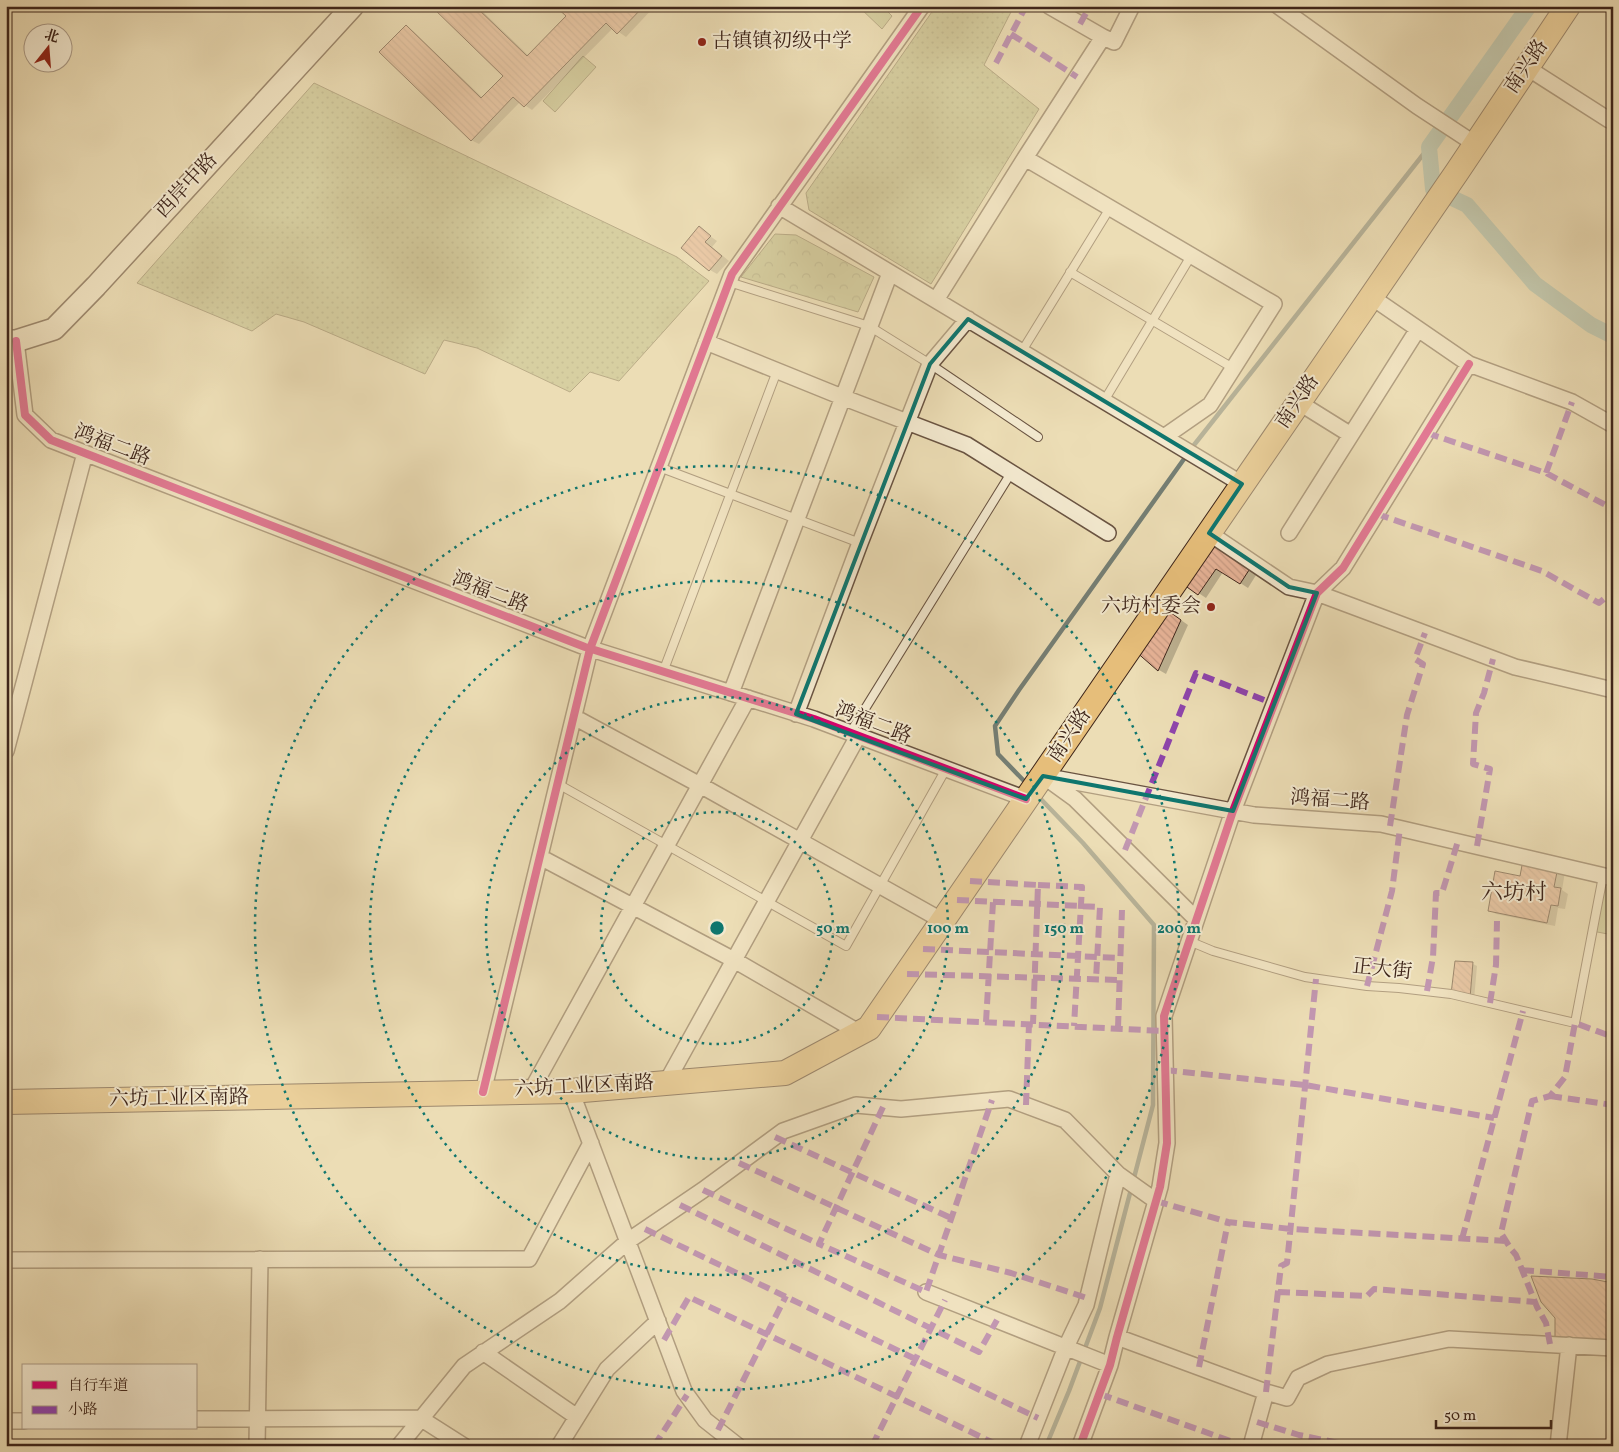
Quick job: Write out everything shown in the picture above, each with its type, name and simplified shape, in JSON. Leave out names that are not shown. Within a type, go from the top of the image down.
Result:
[{"type":"main road","name":"南兴路","points":[[1034,788],[1370,296],[1457,172],[1468,140],[1526,68],[1568,6]]},
{"type":"main road","name":"六坊工业区南路","points":[[6,1102],[572,1091],[785,1073],[869,1028],[1034,788]]},
{"type":"street","name":"西岸中路","points":[[11,341],[54,329],[96,286],[353,6]]},
{"type":"street","points":[[483,1092],[590,648],[732,274],[922,6]]},
{"type":"street","points":[[1049,6],[1114,42],[1132,6]]},
{"type":"street","points":[[1278,6],[1417,106],[1468,140]]},
{"type":"street","points":[[936,300],[1103,37]]},
{"type":"street","points":[[1526,68],[1609,120],[1613,115]]},
{"type":"street","points":[[1025,158],[1274,304],[1210,405],[1164,437]]},
{"type":"street","points":[[780,206],[1242,484]]},
{"type":"street","points":[[730,693],[890,272]]},
{"type":"street","points":[[1370,296],[1469,364],[1572,402],[1613,425]]},
{"type":"street","points":[[796,714],[930,364],[968,319]]},
{"type":"street","points":[[1289,533],[1418,329]]},
{"type":"street","name":"鸿福二路","points":[[11,341],[25,415],[50,440],[590,648],[796,714],[946,769],[1034,788],[1254,816],[1381,824],[1608,877]]},
{"type":"street","points":[[706,342],[966,445],[1108,533]]},
{"type":"street","points":[[1080,1446],[1110,1365],[1116,1337],[1160,1187],[1167,1143],[1164,1016],[1233,812],[1317,593],[1343,568],[1469,364]]},
{"type":"street","points":[[1298,402],[1352,434]]},
{"type":"street","points":[[6,751],[85,453]]},
{"type":"street","points":[[1209,533],[1289,587],[1317,593],[1514,667],[1613,690]]},
{"type":"street","points":[[531,1091],[748,698]]},
{"type":"street","points":[[574,717],[700,784],[943,921]]},
{"type":"street","points":[[666,1083],[800,840],[854,734]]},
{"type":"street","points":[[1034,788],[1075,799],[1196,919]]},
{"type":"street","points":[[540,856],[734,960],[860,1033]]},
{"type":"street","points":[[572,1091],[684,1391],[705,1420],[738,1446]]},
{"type":"street","points":[[399,1446],[464,1366],[560,1302],[628,1241],[703,1190],[782,1131],[856,1105],[901,1109],[1009,1099],[1064,1120],[1118,1174],[1156,1201]]},
{"type":"street","points":[[6,1260],[529,1259],[591,1144]]},
{"type":"street","points":[[1027,1446],[1066,1347],[1086,1305],[1118,1174]]},
{"type":"street","points":[[257,1446],[260,1260]]},
{"type":"street","points":[[926,1292],[1110,1365]]},
{"type":"street","points":[[559,1446],[607,1369],[658,1321]]},
{"type":"street","points":[[1116,1337],[1287,1398],[1298,1378],[1328,1364],[1449,1339],[1613,1348]]},
{"type":"street","points":[[1558,1446],[1569,1345]]},
{"type":"street","points":[[483,1352],[577,1417]]},
{"type":"street","points":[[1251,1446],[1266,1392]]},
{"type":"street","points":[[198,1420],[420,1418],[464,1446]]},
{"type":"street","points":[[6,1421],[22,1421]]},
{"type":"lane","points":[[1022,351],[1110,208]]},
{"type":"lane","points":[[1104,400],[1191,256]]},
{"type":"lane","points":[[1070,272],[1233,368]]},
{"type":"lane","points":[[729,282],[870,326],[1038,437]]},
{"type":"lane","points":[[663,672],[777,371]]},
{"type":"lane","points":[[659,466],[860,543]]},
{"type":"lane","points":[[854,734],[1011,473]]},
{"type":"lane","points":[[558,784],[846,946],[946,769]]},
{"type":"lane","name":"正大街","points":[[1189,941],[1213,951],[1305,977],[1368,986],[1451,994],[1575,1023],[1608,877]]},
{"type":"highlighted area","points":[[968,319],[1242,484],[1209,533],[1289,587],[1317,593],[1233,811],[1043,776],[1026,799],[796,714],[930,364]]},
{"type":"green space","points":[[858,6],[882,6],[892,16],[882,29]]},
{"type":"green space","points":[[936,6],[1014,6],[984,65],[1039,109],[931,284],[809,210],[806,193]]},
{"type":"green space","points":[[583,56],[596,67],[555,112],[543,101]]},
{"type":"green space","points":[[314,83],[677,257],[709,281],[619,381],[590,372],[570,392],[477,348],[444,340],[425,374],[304,322],[276,314],[252,331],[137,283]]},
{"type":"green space","points":[[775,234],[796,235],[874,277],[858,312],[741,277]]},
{"type":"green space","points":[[1603,876],[1613,878],[1613,935],[1592,931]]},
{"type":"building","points":[[431,6],[475,6],[527,56],[566,16],[555,6],[644,6],[617,34],[606,23],[524,107],[513,97],[471,141],[379,52],[406,25],[481,98],[503,76]]},
{"type":"building","points":[[699,226],[711,236],[705,242],[722,256],[709,271],[681,248]]},
{"type":"building","points":[[1210,540],[1251,567],[1240,584],[1216,569],[1198,595],[1180,582]]},
{"type":"building","points":[[1163,607],[1181,620],[1158,671],[1134,650]]},
{"type":"building","points":[[1523,860],[1558,867],[1554,887],[1561,888],[1558,906],[1551,905],[1547,923],[1488,911],[1495,871],[1520,876]]},
{"type":"building","points":[[1455,961],[1473,962],[1470,998],[1451,994]]},
{"type":"building","points":[[1531,1276],[1592,1279],[1613,1283],[1613,1341],[1555,1337],[1555,1318],[1541,1302]]},
{"type":"waterway","points":[[1529,6],[1429,147],[1433,189],[1467,205],[1535,284],[1591,325],[1613,336]]},
{"type":"waterway","points":[[1027,784],[998,754],[995,726],[1194,445],[1429,147]]},
{"type":"waterway","points":[[1037,795],[1083,843],[1154,925],[1153,1105],[1100,1308],[1046,1446]]},
{"type":"marked path","points":[[996,63],[1026,6]]},
{"type":"marked path","points":[[1055,10],[1058,6]]},
{"type":"marked path","points":[[1080,24],[1090,6]]},
{"type":"marked path","points":[[1011,34],[1077,77]]},
{"type":"marked path","points":[[1609,120],[1613,122]]},
{"type":"marked path","points":[[1546,473],[1572,402]]},
{"type":"marked path","points":[[1427,433],[1546,473],[1613,509]]},
{"type":"marked path","points":[[1377,514],[1542,571],[1599,603],[1605,598],[1613,603]]},
{"type":"marked path","points":[[1390,826],[1407,715],[1423,664],[1415,659],[1425,633]]},
{"type":"marked path","points":[[1477,846],[1490,769],[1473,764],[1476,713],[1484,693],[1493,659]]},
{"type":"marked path","points":[[1125,850],[1196,673],[1274,704]]},
{"type":"marked path","points":[[1367,986],[1392,891],[1400,828]]},
{"type":"marked path","points":[[1427,991],[1433,957],[1436,893],[1442,893],[1458,841]]},
{"type":"marked path","points":[[970,881],[1038,885],[1033,1024]]},
{"type":"marked path","points":[[1038,885],[1082,887],[1074,1026]]},
{"type":"marked path","points":[[957,900],[1100,907],[1096,979]]},
{"type":"marked path","points":[[986,1022],[993,902]]},
{"type":"marked path","points":[[1118,1028],[1122,910]]},
{"type":"marked path","points":[[1490,1003],[1496,965],[1497,921]]},
{"type":"marked path","points":[[923,949],[1120,958]]},
{"type":"marked path","points":[[907,974],[1119,980]]},
{"type":"marked path","points":[[1266,1392],[1281,1266],[1287,1263],[1316,979]]},
{"type":"marked path","points":[[1462,1239],[1523,1011]]},
{"type":"marked path","points":[[877,1017],[1164,1031]]},
{"type":"marked path","points":[[1550,1344],[1546,1323],[1537,1307],[1516,1255],[1501,1233],[1532,1101],[1550,1096],[1565,1077],[1575,1023],[1613,1037]]},
{"type":"marked path","points":[[1026,1105],[1029,1024]]},
{"type":"marked path","points":[[1165,1070],[1305,1085],[1494,1118]]},
{"type":"marked path","points":[[1550,1096],[1613,1105]]},
{"type":"marked path","points":[[883,1107],[819,1244],[926,1292],[992,1100]]},
{"type":"marked path","points":[[775,1137],[951,1218]]},
{"type":"marked path","points":[[739,1163],[939,1255],[1011,1273],[1087,1298]]},
{"type":"marked path","points":[[703,1190],[819,1244]]},
{"type":"marked path","points":[[1156,1201],[1228,1222],[1291,1229],[1506,1241]]},
{"type":"marked path","points":[[680,1205],[979,1352],[997,1320]]},
{"type":"marked path","points":[[1199,1367],[1228,1222]]},
{"type":"marked path","points":[[645,1229],[1038,1418]]},
{"type":"marked path","points":[[1522,1270],[1613,1277]]},
{"type":"marked path","points":[[1278,1292],[1367,1296],[1374,1289],[1535,1302]]},
{"type":"marked path","points":[[718,1430],[786,1296]]},
{"type":"marked path","points":[[664,1340],[689,1297],[1000,1446]]},
{"type":"marked path","points":[[872,1446],[945,1300]]},
{"type":"marked path","points":[[1100,1394],[1244,1446]]},
{"type":"marked path","points":[[654,1446],[687,1395]]},
{"type":"marked path","points":[[1257,1422],[1299,1435],[1344,1444],[1558,1445]]},
{"type":"cycle path","points":[[483,1092],[590,649],[732,274],[922,6]]},
{"type":"cycle path","points":[[16,341],[25,415],[51,440],[585,647],[814,719],[1026,799]]},
{"type":"cycle path","points":[[1080,1446],[1110,1365],[1160,1187],[1167,1143],[1164,1016],[1233,811],[1317,593],[1343,568],[1469,364]]},
{"type":"place","name":"古镇镇初级中学","points":[[702,42]]},
{"type":"place","name":"六坊村委会","points":[[1211,607]]},
{"type":"district","name":"六坊村","points":[[1514,893]]}]
